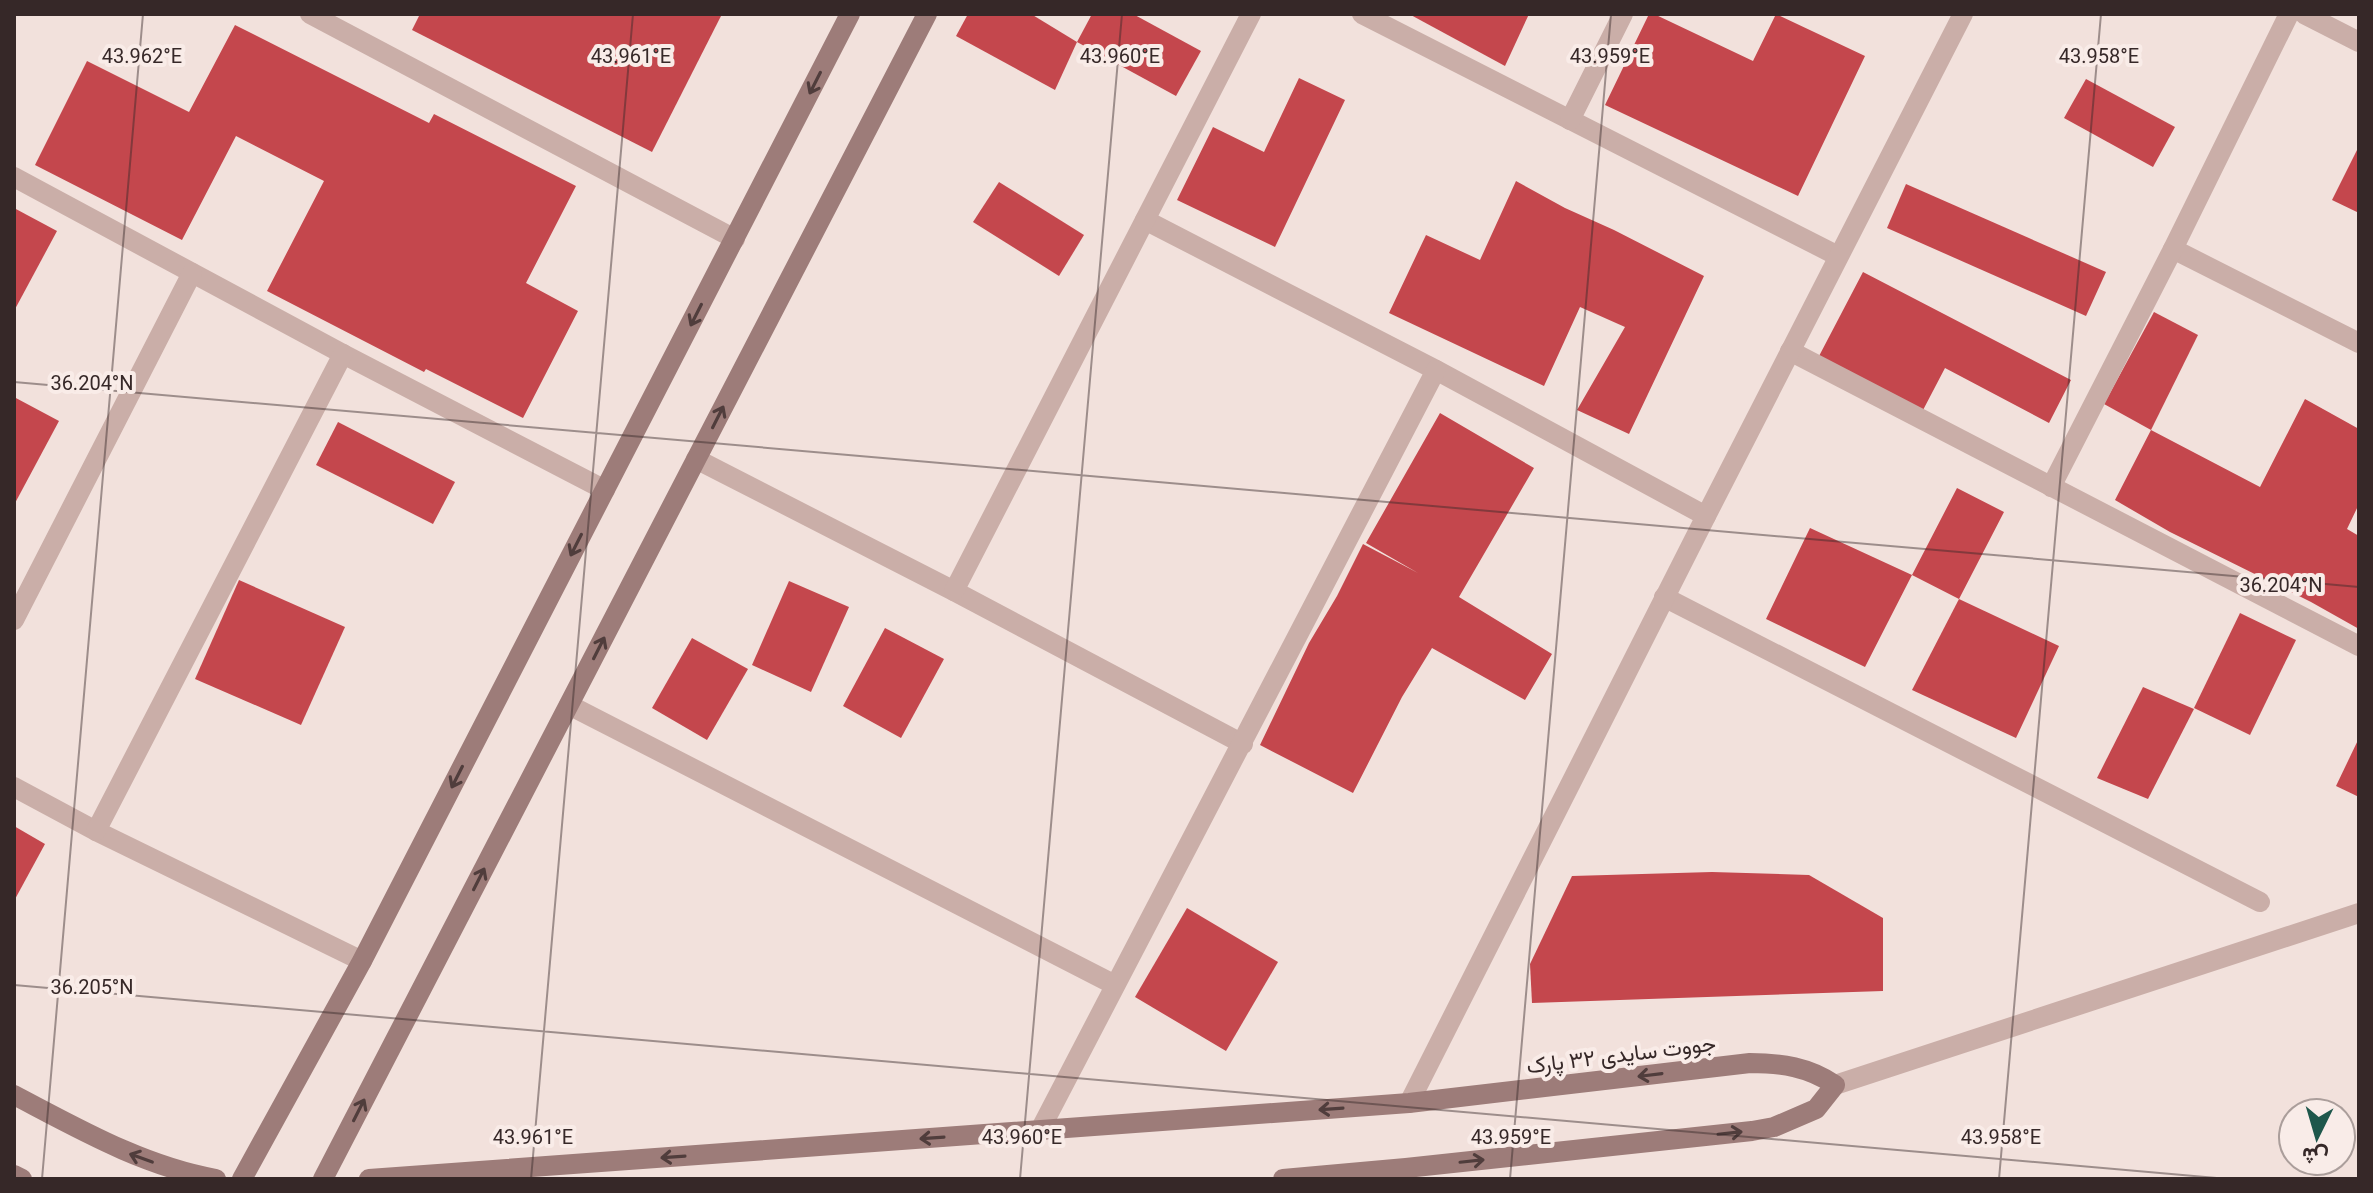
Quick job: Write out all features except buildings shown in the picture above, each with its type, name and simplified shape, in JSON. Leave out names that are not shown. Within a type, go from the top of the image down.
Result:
[{"type":"street","points":[[242,1179],[362,961],[850,14]]},
{"type":"street","points":[[323,1179],[927,14]]},
{"type":"street","points":[[954,591],[1251,14]]},
{"type":"street","points":[[1362,14],[1838,256]]},
{"type":"street","points":[[1570,120],[1623,14]]},
{"type":"street","points":[[1409,1103],[1963,14]]},
{"type":"street","points":[[2051,487],[2289,14]]},
{"type":"street","points":[[2304,14],[2359,42]]},
{"type":"street","points":[[323,17],[735,239]]},
{"type":"street","points":[[14,177],[343,354],[605,490]]},
{"type":"street","points":[[1145,220],[1436,370],[1706,516]]},
{"type":"street","points":[[2173,249],[2359,343]]},
{"type":"street","points":[[14,620],[192,273]]},
{"type":"street","points":[[1790,351],[2359,646]]},
{"type":"street","points":[[96,831],[343,354]]},
{"type":"street","points":[[1040,1130],[1436,370]]},
{"type":"street","points":[[696,459],[1243,744]]},
{"type":"street","points":[[1664,597],[2260,902]]},
{"type":"street","points":[[569,705],[1115,985]]},
{"type":"street","points":[[14,787],[96,831],[362,961]]},
{"type":"street","points":[[1283,1179],[1774,1127],[1816,1109],[1835,1085],[2359,913]]},
{"type":"street","name":"جووت سایدی ٣٢ پارک","points":[[369,1179],[1409,1103],[1750,1063],[1798,1067],[1822,1076],[1835,1085]]},
{"type":"street","points":[[14,1095],[106,1144],[138,1157],[216,1179]]},
{"type":"street","points":[[14,1175],[22,1179]]}]
